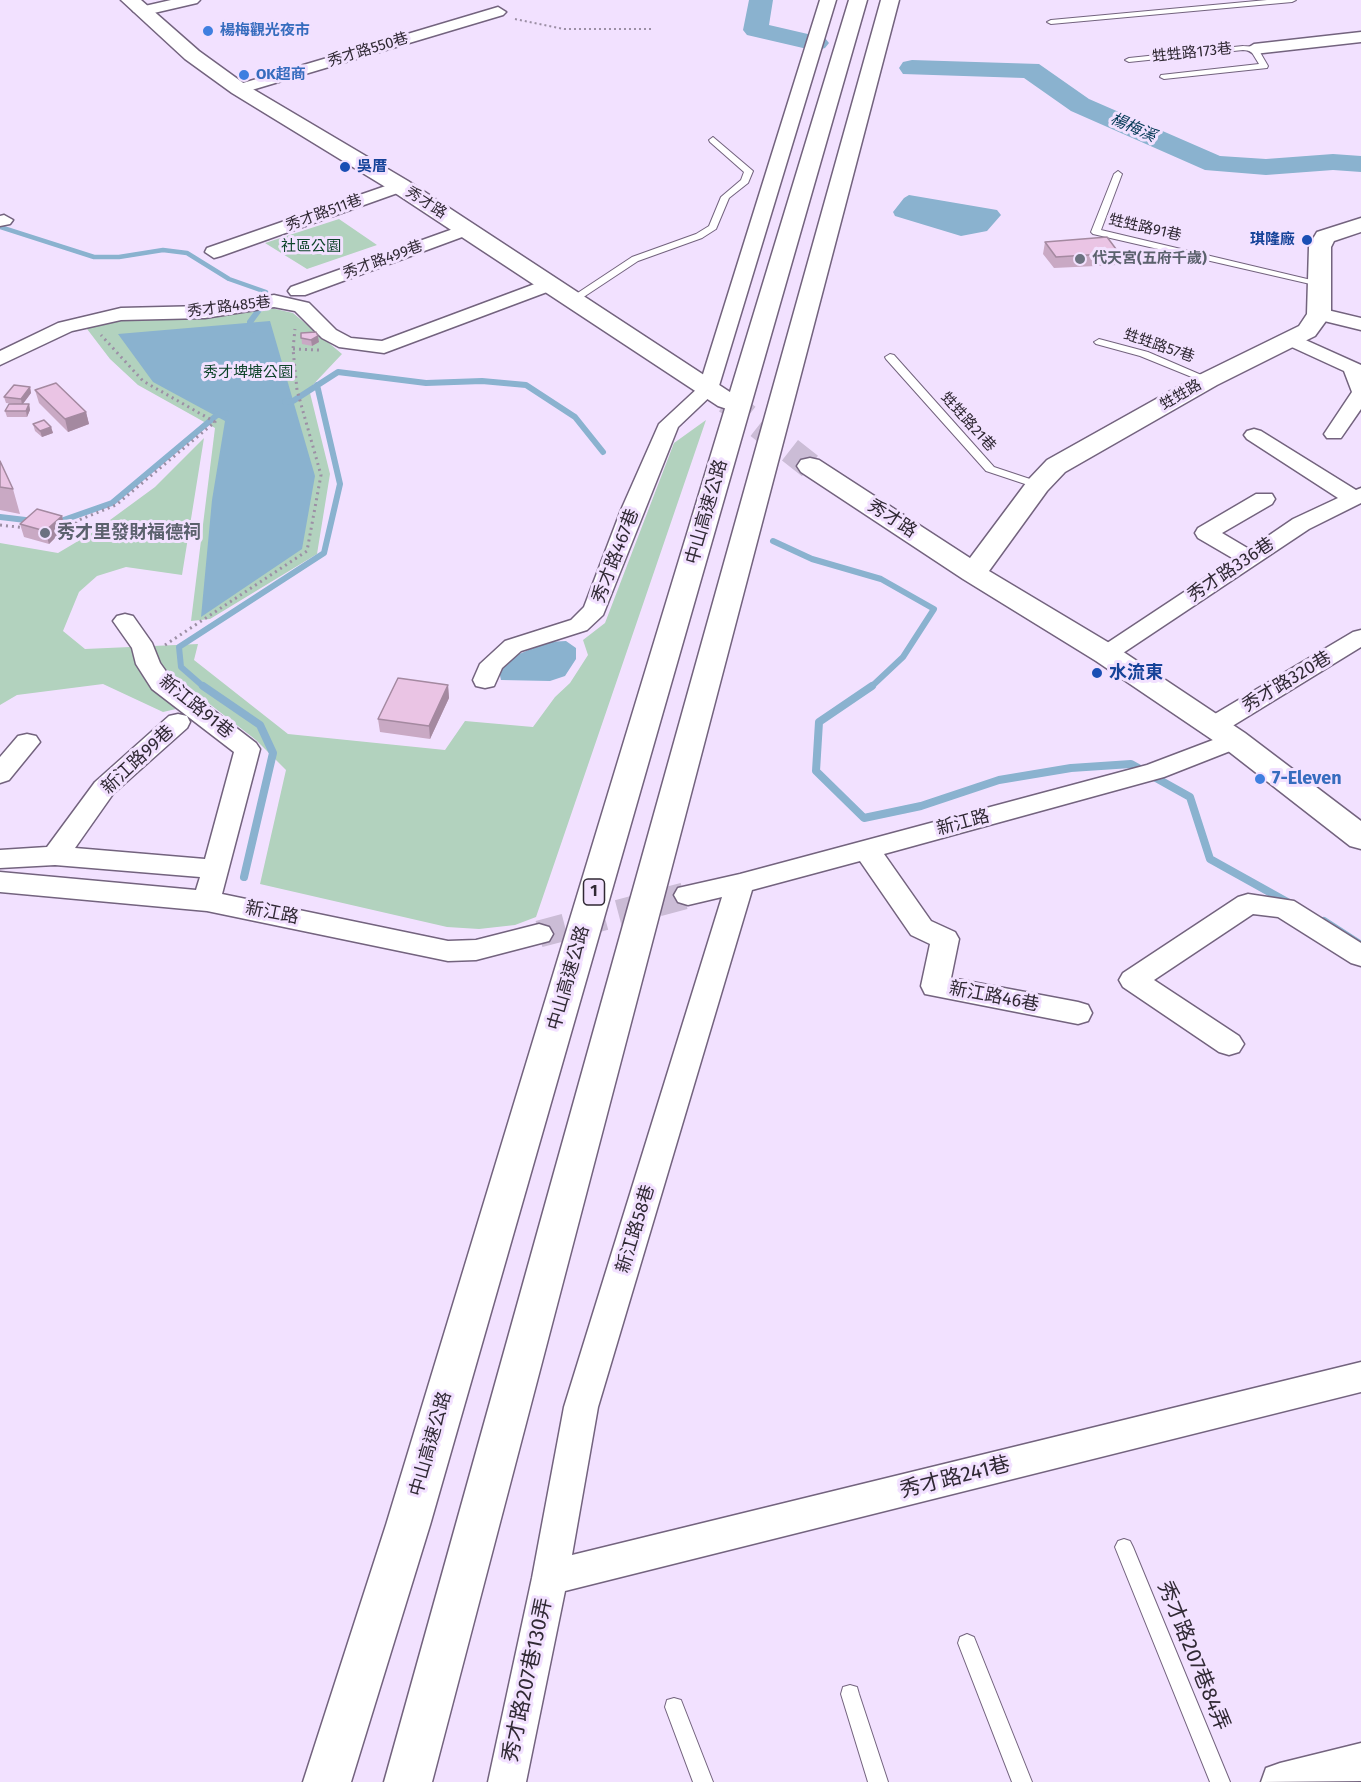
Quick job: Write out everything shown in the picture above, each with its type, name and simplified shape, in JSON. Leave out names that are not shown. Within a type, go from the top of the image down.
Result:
[{"type":"main road","name":"中山高速公路","points":[[327,1782],[408,1525],[858,0]]},
{"type":"main road","points":[[408,1782],[890,0]]},
{"type":"main road","name":"秀才路","points":[[136,5],[192,55],[239,89],[400,186],[718,395]]},
{"type":"main road","points":[[1319,314],[1320,247],[1325,237],[1361,225]]},
{"type":"main road","name":"甡甡路","points":[[973,573],[1038,485],[1056,466],[1208,380],[1307,331],[1319,314]]},
{"type":"main road","name":"秀才路","points":[[810,466],[973,573],[1106,654],[1223,733],[1361,838]]},
{"type":"main road","points":[[422,1782],[476,1533]]},
{"type":"street","points":[[136,5],[192,0]]},
{"type":"street","points":[[718,395],[807,66],[828,0]]},
{"type":"street","name":"秀才路550巷","points":[[239,89],[496,9]]},
{"type":"street","name":"甡甡路173巷","points":[[1254,49],[1361,37]]},
{"type":"street","name":"秀才路511巷","points":[[214,252],[400,186]]},
{"type":"street","name":"秀才路499巷","points":[[298,291],[467,230]]},
{"type":"street","name":"秀才路485巷","points":[[0,358],[65,327],[121,314],[205,312],[274,301],[302,307],[329,334],[346,343],[384,347],[548,285]]},
{"type":"street","points":[[1319,314],[1361,324]]},
{"type":"street","points":[[1290,339],[1353,368],[1361,390]]},
{"type":"street","points":[[1334,434],[1361,394]]},
{"type":"street","name":"秀才路467巷","points":[[485,681],[492,664],[513,646],[579,625],[595,610],[632,510],[669,424],[718,395]]},
{"type":"street","points":[[1254,435],[1358,496]]},
{"type":"street","name":"秀才路336巷","points":[[1106,654],[1301,524],[1358,496]]},
{"type":"street","points":[[1249,558],[1206,533],[1264,499]]},
{"type":"street","name":"新江路91巷","points":[[125,621],[161,683],[247,749],[207,901]]},
{"type":"street","name":"秀才路320巷","points":[[1223,733],[1361,637]]},
{"type":"street","name":"新江路99巷","points":[[55,856],[104,788],[178,722]]},
{"type":"street","name":"新江路","points":[[688,895],[740,884],[1144,773],[1223,733]]},
{"type":"street","points":[[0,774],[27,742]]},
{"type":"street","name":"新江路46巷","points":[[867,849],[921,928],[945,939],[935,986],[1078,1013]]},
{"type":"street","points":[[0,859],[55,856],[217,869]]},
{"type":"street","name":"新江路","points":[[0,882],[207,901],[284,915],[448,951],[477,950],[539,934]]},
{"type":"street","name":"新江路58巷","points":[[550,1578],[581,1407],[740,884]]},
{"type":"street","points":[[1230,1044],[1133,980],[1248,904],[1284,908],[1361,956]]},
{"type":"street","name":"秀才路241巷","points":[[550,1578],[1361,1377]]},
{"type":"street","name":"秀才路207巷130弄","points":[[507,1782],[550,1578]]},
{"type":"street","points":[[1280,1782],[1361,1762]]},
{"type":"lane","points":[[1051,22],[1292,0]]},
{"type":"lane","name":"甡甡路173巷","points":[[1129,60],[1244,48],[1254,49],[1264,66],[1164,77]]},
{"type":"lane","points":[[573,300],[635,260],[699,236],[713,227],[725,198],[745,181],[749,171],[713,140]]},
{"type":"lane","name":"甡甡路91巷","points":[[1118,174],[1095,232],[1319,283]]},
{"type":"lane","name":"甡甡路57巷","points":[[1100,342],[1144,354],[1208,380]]},
{"type":"lane","name":"甡甡路21巷","points":[[890,357],[990,469],[1038,485]]},
{"type":"lane","name":"秀才路207巷84弄","points":[[1124,1547],[1220,1782]]},
{"type":"lane","points":[[967,1643],[1022,1782]]},
{"type":"lane","points":[[850,1694],[878,1782]]},
{"type":"lane","points":[[674,1707],[703,1782]]},
{"type":"path","points":[[496,9],[520,21],[564,29],[651,29]]},
{"type":"path","points":[[146,654],[177,639],[205,617],[307,551],[321,475],[297,390],[293,350],[296,322]]},
{"type":"path","points":[[53,532],[66,535],[79,520],[116,505],[169,463],[215,422],[143,381],[99,333]]},
{"type":"path","points":[[0,525],[34,529]]},
{"type":"green space","name":"社區公園","points":[[339,219],[377,245],[307,269],[265,243]]},
{"type":"green space","name":"秀才埤塘公園","points":[[271,308],[293,313],[342,354],[309,389],[330,474],[317,554],[210,619],[191,621],[215,428],[138,385],[110,359],[84,325],[113,319],[205,316]]},
{"type":"green space","points":[[706,420],[536,917],[515,925],[479,929],[447,927],[260,884],[286,770],[256,740],[207,702],[163,712],[103,684],[17,695],[0,705],[0,543],[58,553],[95,531],[155,487],[204,438],[182,575],[126,567],[97,576],[79,592],[63,631],[85,649],[198,644],[194,660],[288,734],[445,750],[465,721],[533,727],[555,697],[570,683],[588,655],[583,640],[605,623],[674,443]]},
{"type":"water","points":[[909,195],[997,210],[1001,215],[987,231],[961,236],[895,216],[893,212]]},
{"type":"water","name":"秀才埤塘公園","points":[[270,321],[315,476],[302,549],[201,617],[212,500],[225,421],[153,382],[118,334]]},
{"type":"water","points":[[566,641],[576,648],[576,659],[565,676],[550,681],[501,680],[499,671],[510,658],[547,642]]},
{"type":"building","points":[[1107,237],[1119,253],[1056,257],[1045,242]]},
{"type":"building","points":[[316,332],[318,336],[311,340],[301,338],[301,333]]},
{"type":"building","points":[[56,383],[86,412],[65,419],[35,390]]},
{"type":"building","points":[[14,385],[30,387],[21,399],[4,397]]},
{"type":"building","points":[[9,404],[29,404],[26,411],[5,411]]},
{"type":"building","points":[[44,420],[51,427],[40,431],[33,424]]},
{"type":"building","points":[[0,461],[13,489],[0,487]]},
{"type":"building","points":[[37,509],[62,516],[45,531],[20,524]]},
{"type":"building","points":[[398,678],[448,685],[429,726],[378,719]]},
{"type":"waterway","name":"楊梅溪","points":[[761,0],[756,30],[816,43]]},
{"type":"waterway","name":"楊梅溪","points":[[912,68],[1030,70],[1080,105],[1215,164],[1266,167],[1333,162],[1361,164]]},
{"type":"waterway","points":[[0,227],[94,257],[119,257],[163,250],[187,253],[229,279],[266,292],[264,304]]},
{"type":"waterway","points":[[253,330],[250,322],[264,303]]},
{"type":"waterway","points":[[317,385],[338,372],[426,383],[482,381],[526,385],[575,417],[603,452]]},
{"type":"waterway","points":[[205,688],[181,667],[179,647],[324,553],[340,484],[317,385]]},
{"type":"waterway","points":[[285,402],[293,401],[317,385]]},
{"type":"waterway","points":[[55,523],[112,503],[217,415],[226,413]]},
{"type":"waterway","points":[[0,517],[34,521]]},
{"type":"waterway","points":[[773,541],[812,559],[881,579],[934,609],[903,657],[870,688]]},
{"type":"waterway","points":[[203,686],[260,725],[273,753],[244,877]]},
{"type":"waterway","points":[[872,686],[819,722],[816,771],[864,818],[921,806],[999,780],[1071,768],[1131,764],[1190,797],[1210,859],[1289,903]]},
{"type":"waterway","points":[[1324,921],[1361,945]]},
{"type":"tunnel","points":[[727,401],[810,466]]},
{"type":"tunnel","points":[[539,934],[688,895]]},
{"type":"place","name":"楊梅觀光夜市","points":[[208,31]]},
{"type":"place","name":"OK超商","points":[[244,75]]},
{"type":"place","name":"吳厝","points":[[345,167]]},
{"type":"place","name":"琪隆廠","points":[[1307,240]]},
{"type":"place","name":"代天宮(五府千歲)","points":[[1080,259]]},
{"type":"place","name":"秀才里發財福德祠","points":[[45,533]]},
{"type":"place","name":"水流東","points":[[1097,673]]},
{"type":"place","name":"7-Eleven","points":[[1260,779]]}]
